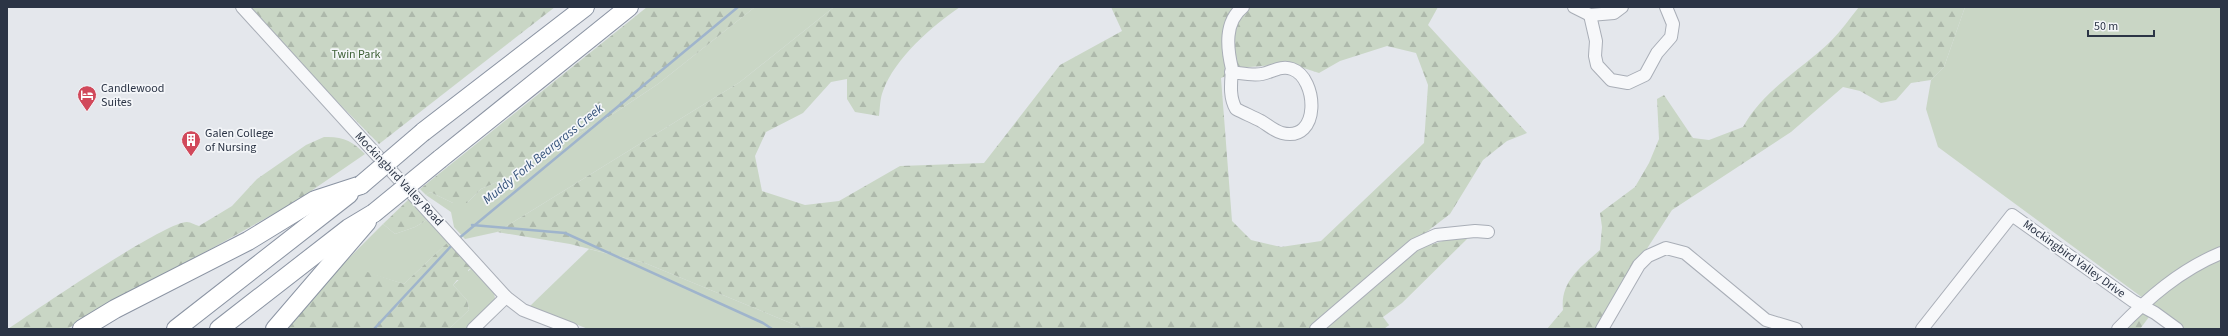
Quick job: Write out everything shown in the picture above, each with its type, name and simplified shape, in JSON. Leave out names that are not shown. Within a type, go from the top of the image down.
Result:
[{"type":"highway","points":[[176,329],[361,185],[423,132],[585,7]]},
{"type":"highway","points":[[220,329],[349,228],[374,213],[629,7]]},
{"type":"highway","points":[[82,329],[115,310],[248,241],[315,200],[361,185]]},
{"type":"highway","points":[[275,329],[353,241],[374,213]]},
{"type":"street","name":"Mockingbird Valley Road","points":[[242,7],[452,236],[506,298],[523,310],[572,329]]},
{"type":"street","points":[[1231,72],[1262,74],[1282,68],[1291,68],[1298,72],[1304,79],[1311,100],[1312,110],[1310,120],[1305,127],[1295,133],[1282,133],[1236,109],[1232,103],[1230,89],[1231,72],[1227,49],[1229,31],[1237,12],[1243,7]]},
{"type":"street","points":[[1574,7],[1590,16],[1614,13],[1622,7]]},
{"type":"street","points":[[1590,16],[1596,41],[1595,56],[1598,67],[1611,80],[1628,83],[1645,75],[1657,53],[1671,37],[1673,24],[1666,7]]},
{"type":"street","name":"Mockingbird Valley Drive","points":[[1922,329],[2012,215],[2177,329]]},
{"type":"street","points":[[1316,329],[1414,245],[1436,235],[1475,230],[1488,232]]},
{"type":"street","points":[[1602,329],[1639,265],[1648,256],[1666,248],[1685,253],[1766,320],[1796,329]]},
{"type":"street","points":[[2118,329],[2142,306],[2185,271],[2221,254]]},
{"type":"street","points":[[473,329],[506,298]]},
{"type":"green space","name":"Twin Park","points":[[244,7],[555,7],[379,144]]},
{"type":"green space","points":[[647,7],[755,7],[658,84],[607,118],[545,152],[522,171],[481,189],[467,203],[453,203],[430,192],[426,195],[420,189]]},
{"type":"green space","points":[[755,7],[834,7],[740,82],[497,232],[465,239],[454,227],[451,212],[426,195],[430,192],[453,203],[467,203],[481,189],[522,171],[545,152],[607,118],[658,84]]},
{"type":"green space","points":[[834,7],[960,7],[926,33],[896,67],[882,94],[879,116],[855,112],[847,99],[847,79],[831,82],[803,113],[766,132],[755,156],[762,191],[805,205],[839,201],[900,166],[984,163],[1060,65],[1122,31],[1111,7],[1438,7],[1428,25],[1527,133],[1507,141],[1483,160],[1450,214],[1420,237],[1430,245],[1449,239],[1467,239],[1402,303],[1383,317],[1389,325],[1384,329],[805,329],[645,263],[570,244],[497,232],[740,82]],"holes":[[[1387,46],[1416,53],[1428,85],[1424,143],[1321,241],[1281,247],[1251,240],[1232,221],[1221,78],[1249,67],[1291,64],[1319,73],[1340,61]]]},
{"type":"green space","points":[[1859,7],[1965,7],[1944,67],[1931,80],[1911,83],[1896,100],[1881,103],[1860,91],[1843,87],[1791,132],[1672,210],[1595,329],[1547,329],[1563,310],[1563,300],[1568,283],[1579,269],[1600,250],[1602,227],[1600,213],[1635,187],[1649,163],[1659,139],[1657,99],[1664,95],[1693,138],[1709,140],[1743,127],[1761,102],[1831,41]]},
{"type":"green space","points":[[1965,7],[2221,7],[2221,329],[2185,329],[1938,147],[1926,109],[1931,80],[1944,67]]},
{"type":"green space","points":[[324,137],[336,137],[347,140],[365,154],[295,202],[67,329],[8,329],[99,269],[154,236],[174,226],[187,222],[199,226],[232,206],[257,179],[306,145]]},
{"type":"green space","points":[[409,199],[427,220],[415,227],[395,234],[383,224]]},
{"type":"green space","points":[[427,220],[449,241],[404,284],[342,265],[383,224],[395,234],[415,227]]},
{"type":"green space","points":[[449,241],[473,267],[468,270],[471,280],[457,280],[453,285],[467,300],[469,310],[449,329],[284,329],[343,264],[404,284]]},
{"type":"green space","points":[[589,249],[645,263],[805,329],[588,329],[530,306]]},
{"type":"green space","points":[[473,267],[485,278],[494,291],[495,302],[468,329],[449,329],[469,310],[467,300],[453,285]]},
{"type":"green space","points":[[2142,312],[2149,317],[2140,329],[2124,329]]},
{"type":"waterway","name":"Muddy Fork Beargrass Creek","points":[[458,239],[738,7]]},
{"type":"waterway","points":[[472,225],[565,233],[763,323],[772,329]]},
{"type":"waterway","name":"Muddy Fork Beargrass Creek","points":[[374,329],[453,244]]},
{"type":"waterway","points":[[799,329],[814,329]]},
{"type":"place","name":"Candlewood Suites","points":[[87,112]]},
{"type":"place","name":"Galen College of Nursing","points":[[191,157]]}]
